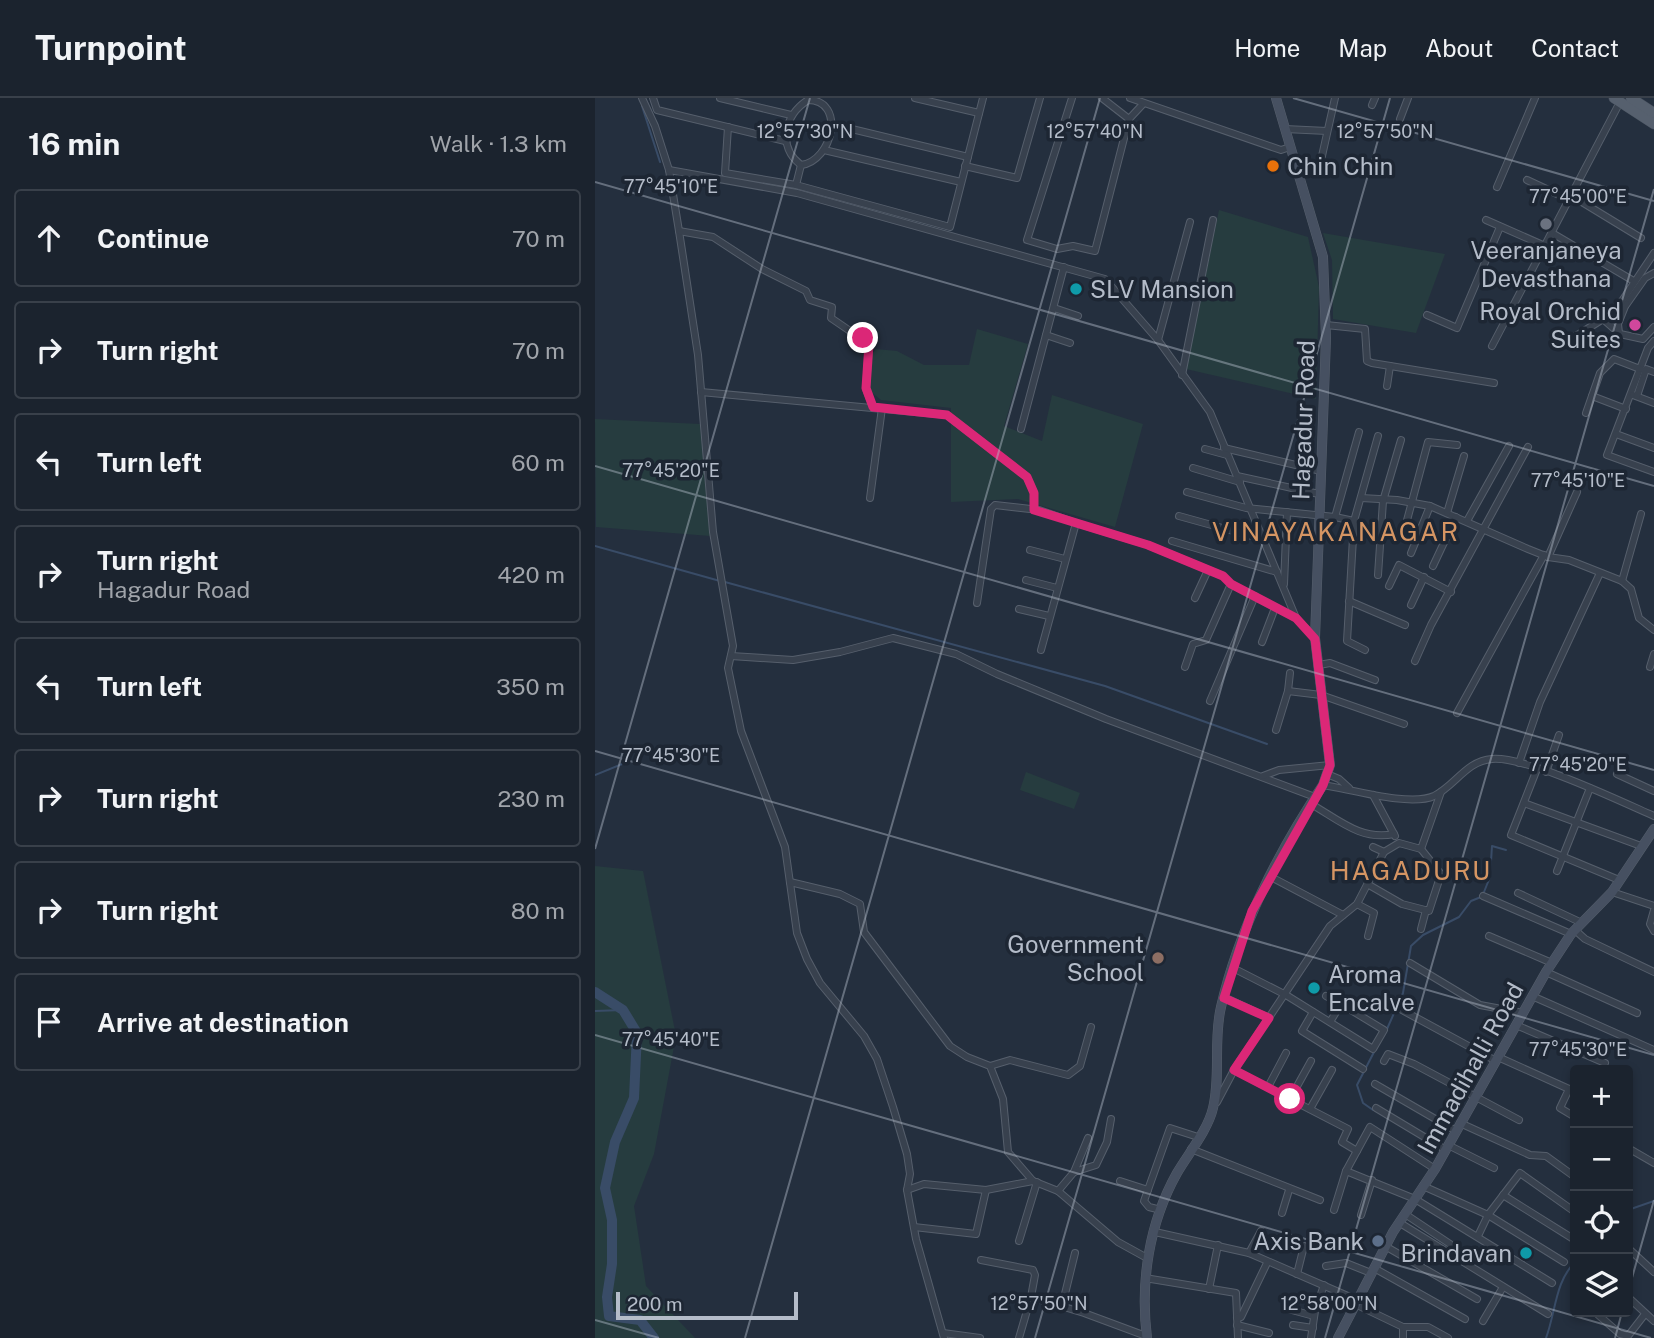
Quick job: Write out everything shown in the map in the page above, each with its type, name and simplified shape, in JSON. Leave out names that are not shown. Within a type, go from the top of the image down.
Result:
[{"type":"main road","points":[[1631,98],[1648,109],[1654,124]]},
{"type":"main road","points":[[1617,100],[1648,109]]},
{"type":"street","points":[[642,98],[655,126],[669,170],[680,231],[701,392],[713,532],[731,634],[728,668],[741,731],[777,821],[797,933],[807,959],[820,983],[864,1036],[877,1059],[907,1154],[910,1174],[907,1190],[914,1227],[943,1336],[980,1338]]},
{"type":"street","points":[[653,98],[657,110],[785,141]]},
{"type":"street","points":[[720,98],[791,115]]},
{"type":"street","points":[[915,98],[979,113]]},
{"type":"street","points":[[728,127],[726,173],[796,185],[950,226],[983,98]]},
{"type":"street","points":[[965,166],[1017,178],[1040,98]]},
{"type":"street","points":[[1072,98],[1027,240],[1057,249],[1073,246],[1095,251],[1129,119],[1143,104]]},
{"type":"street","points":[[1102,98],[1129,119]]},
{"type":"street","points":[[1130,98],[1281,150],[1290,148]]},
{"type":"street","name":"Hagadur Road","points":[[1147,1337],[1143,1278],[1147,1258],[1164,1197],[1213,1109],[1220,1009],[1233,968],[1252,911],[1323,785],[1328,769],[1315,639],[1326,325],[1323,257],[1276,98]]},
{"type":"street","points":[[1322,156],[1335,98]]},
{"type":"street","points":[[1400,119],[1408,98]]},
{"type":"street","points":[[1497,187],[1535,98]]},
{"type":"street","points":[[816,99],[825,106],[831,124],[824,150],[810,164],[801,164],[792,158],[785,141],[791,115],[808,100],[816,99]]},
{"type":"street","points":[[1492,346],[1571,198],[1617,100]]},
{"type":"street","points":[[831,124],[968,157]]},
{"type":"street","points":[[1285,129],[1327,131]]},
{"type":"street","points":[[824,150],[961,182]]},
{"type":"street","points":[[796,185],[801,164]]},
{"type":"street","points":[[669,170],[797,193],[1105,279],[1158,340],[1210,412],[1296,618],[1315,639]]},
{"type":"street","points":[[1527,180],[1571,198],[1641,238]]},
{"type":"street","points":[[1182,375],[1213,220]]},
{"type":"street","points":[[1486,220],[1545,246]]},
{"type":"street","points":[[1158,340],[1190,222]]},
{"type":"street","points":[[1427,315],[1457,328],[1500,227]]},
{"type":"street","points":[[680,231],[713,237],[762,269],[806,291],[810,300],[832,307],[831,318],[869,344],[866,388],[873,407]]},
{"type":"street","points":[[1552,233],[1632,280]]},
{"type":"street","points":[[1619,334],[1618,324],[1624,303],[1654,253]]},
{"type":"street","points":[[1021,429],[1064,267]]},
{"type":"street","points":[[1568,341],[1624,303],[1645,278],[1654,273]]},
{"type":"street","points":[[1054,308],[1078,316]]},
{"type":"street","points":[[1603,318],[1619,334],[1645,339],[1654,327]]},
{"type":"street","points":[[1326,325],[1365,329],[1367,360],[1494,383]]},
{"type":"street","points":[[1046,335],[1070,343]]},
{"type":"street","points":[[1634,395],[1640,369],[1654,341]]},
{"type":"street","points":[[1586,413],[1600,373],[1614,359],[1640,369]]},
{"type":"street","points":[[1387,386],[1390,366]]},
{"type":"street","points":[[1654,372],[1646,369],[1626,408],[1607,455],[1654,472]]},
{"type":"street","points":[[701,392],[947,415],[1027,477],[1034,493],[1034,510]]},
{"type":"street","points":[[1634,395],[1654,403]]},
{"type":"street","points":[[1592,396],[1626,408]]},
{"type":"street","points":[[870,498],[882,408]]},
{"type":"street","points":[[1335,517],[1359,432]]},
{"type":"street","points":[[1616,434],[1654,448]]},
{"type":"street","points":[[1365,650],[1347,641],[1349,601],[1354,522],[1378,436]]},
{"type":"street","points":[[1378,575],[1383,501],[1401,440]]},
{"type":"street","points":[[1406,524],[1428,442],[1457,445]]},
{"type":"street","points":[[1467,521],[1509,446]]},
{"type":"street","points":[[1415,661],[1528,447]]},
{"type":"street","points":[[1205,449],[1321,471]]},
{"type":"street","points":[[1447,513],[1464,456]]},
{"type":"street","points":[[1193,468],[1319,494]]},
{"type":"street","points":[[1187,492],[1250,508],[1335,517],[1354,522]]},
{"type":"street","points":[[1457,713],[1546,556],[1577,492]]},
{"type":"street","points":[[1361,498],[1430,506],[1546,556],[1569,560],[1622,581],[1631,589],[1639,618],[1654,631]]},
{"type":"street","points":[[977,603],[991,509],[995,505],[1034,510],[1148,545],[1223,576],[1231,584],[1296,618]]},
{"type":"street","points":[[1411,553],[1430,506]]},
{"type":"street","points":[[1284,585],[1287,512]]},
{"type":"street","points":[[1622,581],[1641,514]]},
{"type":"street","points":[[1179,516],[1262,539]]},
{"type":"street","points":[[1433,566],[1456,517]]},
{"type":"street","points":[[1041,650],[1076,523]]},
{"type":"street","points":[[1172,541],[1277,572]]},
{"type":"street","points":[[1030,550],[1065,559]]},
{"type":"street","points":[[1388,586],[1399,565],[1451,592]]},
{"type":"street","points":[[1195,598],[1208,570]]},
{"type":"street","points":[[1519,763],[1541,702],[1600,573]]},
{"type":"street","points":[[1411,605],[1424,577]]},
{"type":"street","points":[[1026,580],[1057,588]]},
{"type":"street","points":[[1185,667],[1193,645],[1206,640],[1231,584]]},
{"type":"street","points":[[1210,701],[1255,596]]},
{"type":"street","points":[[1349,601],[1405,625]]},
{"type":"street","points":[[1262,642],[1275,608]]},
{"type":"street","points":[[1019,609],[1049,616]]},
{"type":"street","points":[[730,656],[793,660],[840,652],[893,638],[956,654],[1105,719],[1262,776],[1313,800],[1361,834],[1376,838],[1394,834]]},
{"type":"street","points":[[1650,667],[1654,654]]},
{"type":"street","points":[[1319,665],[1330,663],[1375,680]]},
{"type":"street","points":[[1276,730],[1290,673]]},
{"type":"street","points":[[1287,691],[1321,695],[1404,724]]},
{"type":"street","points":[[1546,772],[1559,735]]},
{"type":"street","points":[[1323,785],[1349,788],[1373,795],[1421,799],[1441,792],[1464,770],[1480,761],[1505,759],[1590,788],[1654,817]]},
{"type":"street","points":[[1262,776],[1279,770],[1328,769],[1349,788]]},
{"type":"street","points":[[1537,769],[1511,835],[1619,880]]},
{"type":"street","points":[[1617,774],[1654,791]]},
{"type":"street","points":[[1557,871],[1590,788]]},
{"type":"street","points":[[1421,849],[1441,792]]},
{"type":"street","points":[[1369,885],[1402,904],[1429,911],[1441,877],[1421,849],[1399,843],[1373,795]]},
{"type":"street","points":[[1524,803],[1640,846]]},
{"type":"street","name":"Immadihalli Road","points":[[1338,1338],[1385,1247],[1435,1169],[1546,972],[1576,929],[1612,892],[1640,846],[1653,831]]},
{"type":"street","points":[[1213,1109],[1234,1070],[1330,926],[1357,904],[1384,852],[1399,843]]},
{"type":"street","points":[[1373,847],[1384,852]]},
{"type":"street","points":[[1271,877],[1343,915]]},
{"type":"street","points":[[790,882],[840,894],[860,905],[864,932],[950,1046],[967,1057],[990,1066],[1003,1099],[1008,1152],[1035,1181],[1058,1192],[1118,1242],[1147,1258]]},
{"type":"street","points":[[1612,892],[1654,908],[1650,924],[1654,931]]},
{"type":"street","points":[[1518,893],[1576,929],[1585,939],[1654,972]]},
{"type":"street","points":[[1483,896],[1576,929]]},
{"type":"street","points":[[1357,904],[1374,914],[1368,936]]},
{"type":"street","points":[[1421,929],[1426,910]]},
{"type":"street","points":[[1489,936],[1552,963]]},
{"type":"street","points":[[1410,963],[1480,1005],[1523,1013]]},
{"type":"street","points":[[1233,968],[1286,995],[1373,1049],[1384,1030],[1327,996]]},
{"type":"street","points":[[1546,972],[1637,1013]]},
{"type":"street","points":[[1532,996],[1654,1050]]},
{"type":"street","points":[[1224,998],[1269,1018]]},
{"type":"street","points":[[1330,1022],[1341,1004]]},
{"type":"street","points":[[1402,1010],[1497,1059],[1569,1089],[1560,1108],[1570,1113]]},
{"type":"street","points":[[1313,1012],[1302,1031],[1363,1069]]},
{"type":"street","points":[[1517,1025],[1605,1063]]},
{"type":"street","points":[[990,1066],[997,1061],[1010,1060],[1068,1075],[1080,1066],[1091,1027]]},
{"type":"street","points":[[1268,1087],[1286,1053]]},
{"type":"street","points":[[1384,1061],[1388,1054],[1414,1064],[1519,1120]]},
{"type":"street","points":[[1290,1099],[1311,1060]]},
{"type":"street","points":[[1234,1070],[1348,1129],[1342,1142],[1357,1151]]},
{"type":"street","points":[[1310,1109],[1332,1070]]},
{"type":"street","points":[[1375,1084],[1458,1127],[1530,1154],[1546,1156],[1570,1173]]},
{"type":"street","points":[[1376,1108],[1447,1147],[1493,1168]]},
{"type":"street","points":[[1075,1172],[1096,1165],[1107,1142],[1111,1119]]},
{"type":"street","points":[[1334,1210],[1346,1171],[1370,1127],[1435,1169]]},
{"type":"street","points":[[1161,1210],[1149,1207],[1144,1201],[1170,1128],[1198,1137]]},
{"type":"street","points":[[1058,1192],[1075,1172],[1088,1138]]},
{"type":"street","points":[[1191,1149],[1319,1200]]},
{"type":"street","points":[[1633,1150],[1654,1163]]},
{"type":"street","points":[[1346,1171],[1415,1199],[1552,1283]]},
{"type":"street","points":[[1478,1236],[1488,1216],[1520,1173],[1570,1208]]},
{"type":"street","points":[[1361,1215],[1372,1180]]},
{"type":"street","points":[[907,1190],[925,1184],[986,1190],[1035,1181]]},
{"type":"street","points":[[1019,1241],[1035,1181]]},
{"type":"street","points":[[1120,1181],[1148,1190]]},
{"type":"street","points":[[1423,1186],[1488,1216],[1564,1262]]},
{"type":"street","points":[[914,1227],[976,1234],[986,1190]]},
{"type":"street","points":[[1282,1213],[1289,1190]]},
{"type":"street","points":[[1503,1195],[1570,1237]]},
{"type":"street","points":[[1402,1218],[1450,1244]]},
{"type":"street","points":[[1402,1218],[1503,1287],[1548,1314]]},
{"type":"street","points":[[1249,1253],[1261,1231]]},
{"type":"street","points":[[1155,1232],[1249,1253],[1324,1285],[1403,1327],[1428,1327],[1448,1338]]},
{"type":"street","points":[[1209,1289],[1218,1245]]},
{"type":"street","points":[[1297,1274],[1304,1246]]},
{"type":"street","points":[[1385,1247],[1477,1299]]},
{"type":"street","points":[[1062,1306],[1075,1253]]},
{"type":"street","points":[[1633,1253],[1654,1272]]},
{"type":"street","points":[[981,1260],[1033,1270],[1035,1275],[1031,1297],[1019,1338]]},
{"type":"street","points":[[1237,1322],[1267,1262]]},
{"type":"street","points":[[1325,1266],[1346,1263],[1373,1270],[1465,1318]]},
{"type":"street","points":[[1143,1278],[1236,1293],[1238,1338]]},
{"type":"street","points":[[1311,1338],[1314,1316],[1324,1285]]},
{"type":"street","points":[[1483,1321],[1503,1287]]},
{"type":"street","points":[[1031,1297],[1147,1337]]},
{"type":"street","points":[[1633,1302],[1654,1321]]},
{"type":"street","points":[[1288,1309],[1314,1316]]},
{"type":"street","points":[[1601,1317],[1621,1334],[1628,1336],[1645,1314]]},
{"type":"street","points":[[1237,1322],[1269,1333]]},
{"type":"street","points":[[1293,1325],[1313,1328]]},
{"type":"street","points":[[1403,1327],[1403,1338]]},
{"type":"green space","points":[[1219,210],[1308,237],[1319,287],[1316,399],[1186,369]]},
{"type":"green space","points":[[1323,233],[1445,254],[1416,333],[1333,319],[1332,260]]},
{"type":"green space","points":[[977,329],[1028,344],[1004,426],[1042,441],[1052,395],[1143,424],[1115,527],[1018,499],[951,502],[951,408],[881,400],[870,391],[872,354],[876,349],[897,351],[924,365],[969,365]]},
{"type":"green space","points":[[595,419],[700,424],[710,536],[596,527]]},
{"type":"green space","points":[[1026,772],[1080,793],[1074,809],[1020,790]]},
{"type":"green space","points":[[595,866],[643,871],[676,1036],[654,1154],[634,1206],[646,1286],[695,1338],[595,1338]]},
{"type":"waterway","points":[[642,106],[660,162]]},
{"type":"waterway","points":[[595,546],[720,581]]},
{"type":"waterway","points":[[725,582],[1105,686],[1267,744]]},
{"type":"waterway","points":[[595,775],[627,762]]},
{"type":"waterway","points":[[1484,892],[1490,877],[1492,846],[1506,850]]},
{"type":"waterway","points":[[1387,1029],[1403,993],[1411,946],[1423,935],[1459,917],[1471,901],[1481,897]]},
{"type":"waterway","points":[[595,992],[623,1010],[637,1033],[634,1098],[615,1142],[605,1188],[612,1220],[612,1264],[607,1297],[609,1316],[640,1320],[654,1338]]},
{"type":"waterway","points":[[595,1011],[623,1010]]},
{"type":"waterway","points":[[1373,1110],[1363,1103],[1357,1085],[1374,1052]]},
{"type":"waterway","points":[[1633,1208],[1654,1201]]},
{"type":"waterway","points":[[1546,1338],[1563,1279],[1570,1268]]},
{"type":"place","name":"Chin Chin","points":[[1273,166]]},
{"type":"place","name":"Veeranjaneya Devasthana","points":[[1546,224]]},
{"type":"place","name":"SLV Mansion","points":[[1076,289]]},
{"type":"place","name":"Royal Orchid Suites","points":[[1635,325]]},
{"type":"place","name":"Government School","points":[[1158,958]]},
{"type":"place","name":"Aroma Encalve","points":[[1314,988]]},
{"type":"place","name":"Axis Bank","points":[[1378,1241]]},
{"type":"place","name":"Brindavan","points":[[1526,1253]]},
{"type":"district","name":"VINAYAKANAGAR","points":[[1336,531]]},
{"type":"district","name":"HAGADURU","points":[[1411,870]]},
{"type":"route","points":[[863,338],[869,344],[866,388],[873,407],[947,415],[1027,477],[1034,493],[1034,510],[1148,545],[1223,576],[1231,584],[1296,618],[1315,639],[1330,765],[1323,785],[1252,911],[1224,998],[1247,1005],[1269,1018],[1234,1070],[1290,1099]]}]
